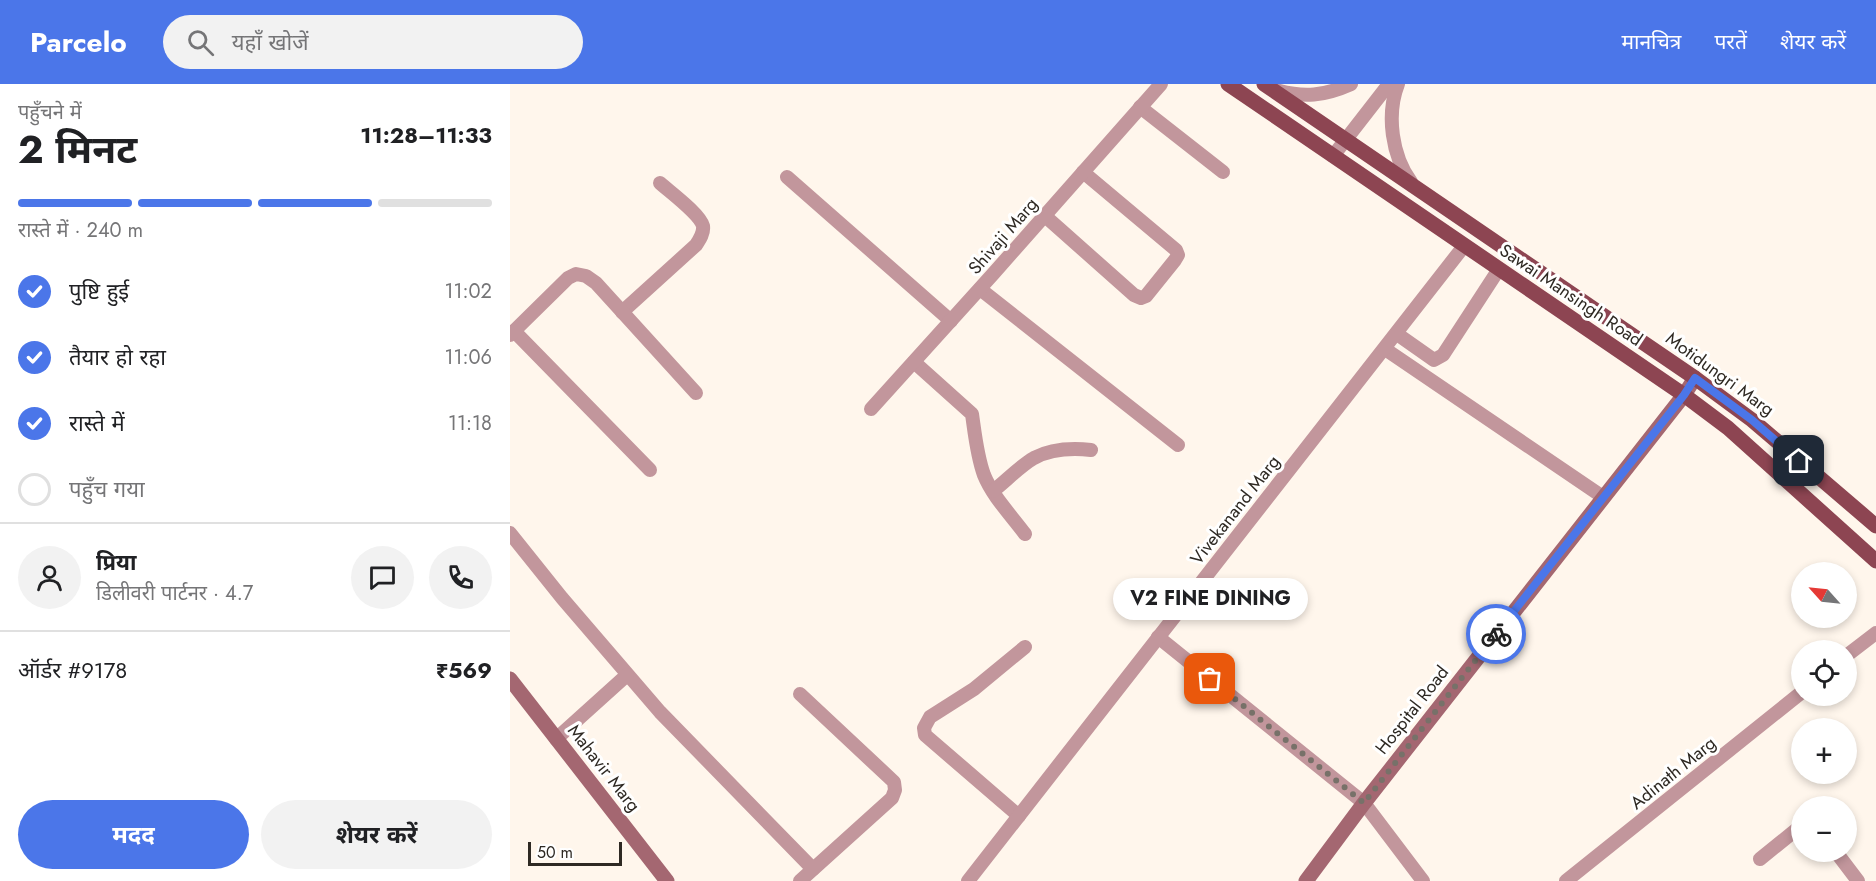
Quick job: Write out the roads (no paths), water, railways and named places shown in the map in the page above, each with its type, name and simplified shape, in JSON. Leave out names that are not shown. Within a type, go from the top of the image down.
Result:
[{"type":"main road","name":"Sawai Mansingh Road","points":[[1228,84],[1684,395],[1728,428],[1876,561]]},
{"type":"main road","name":"Motidungri Marg","points":[[1268,86],[1695,378],[1752,420],[1876,526]]},
{"type":"street","name":"Shivaji Marg","points":[[871,410],[1161,84]]},
{"type":"street","points":[[1268,86],[1298,96],[1334,92],[1351,84]]},
{"type":"street","points":[[1333,156],[1389,84]]},
{"type":"street","points":[[1398,84],[1392,116],[1397,155],[1402,169],[1414,186]]},
{"type":"street","points":[[1140,108],[1223,172]]},
{"type":"street","points":[[1045,216],[1134,295],[1141,298],[1146,296],[1176,260],[1178,255],[1176,250],[1083,172]]},
{"type":"street","points":[[787,177],[951,321]]},
{"type":"street","points":[[622,312],[696,245],[702,234],[703,225],[695,215],[660,183]]},
{"type":"street","name":"Vivekanand Marg","points":[[968,881],[1464,246]]},
{"type":"street","points":[[1397,334],[1434,360],[1443,355],[1499,269]]},
{"type":"street","points":[[650,470],[512,333],[568,278],[576,273],[586,276],[596,283],[696,393]]},
{"type":"street","points":[[980,289],[1178,445]]},
{"type":"street","points":[[1385,350],[1603,497]]},
{"type":"street","points":[[914,362],[972,414],[984,475],[1025,534]]},
{"type":"street","name":"Hospital Road","points":[[1306,881],[1364,803],[1695,378]]},
{"type":"street","points":[[993,491],[1034,458],[1074,448],[1091,450]]},
{"type":"street","points":[[510,533],[660,712],[813,869]]},
{"type":"street","points":[[1857,648],[1876,633]]},
{"type":"street","points":[[1158,637],[1364,803],[1423,881]]},
{"type":"street","points":[[1019,816],[925,735],[924,728],[930,717],[974,689],[1025,647]]},
{"type":"street","points":[[556,739],[627,675]]},
{"type":"street","name":"Mahavir Marg","points":[[510,679],[668,881]]},
{"type":"street","points":[[800,694],[894,782],[896,790],[892,798],[800,881]]},
{"type":"street","name":"Adinath Marg","points":[[1566,881],[1791,701]]},
{"type":"street","points":[[1760,859],[1791,834]]},
{"type":"street","points":[[1844,862],[1858,881]]},
{"type":"place","name":"V2 FINE DINING","points":[[1210,679]]}]
